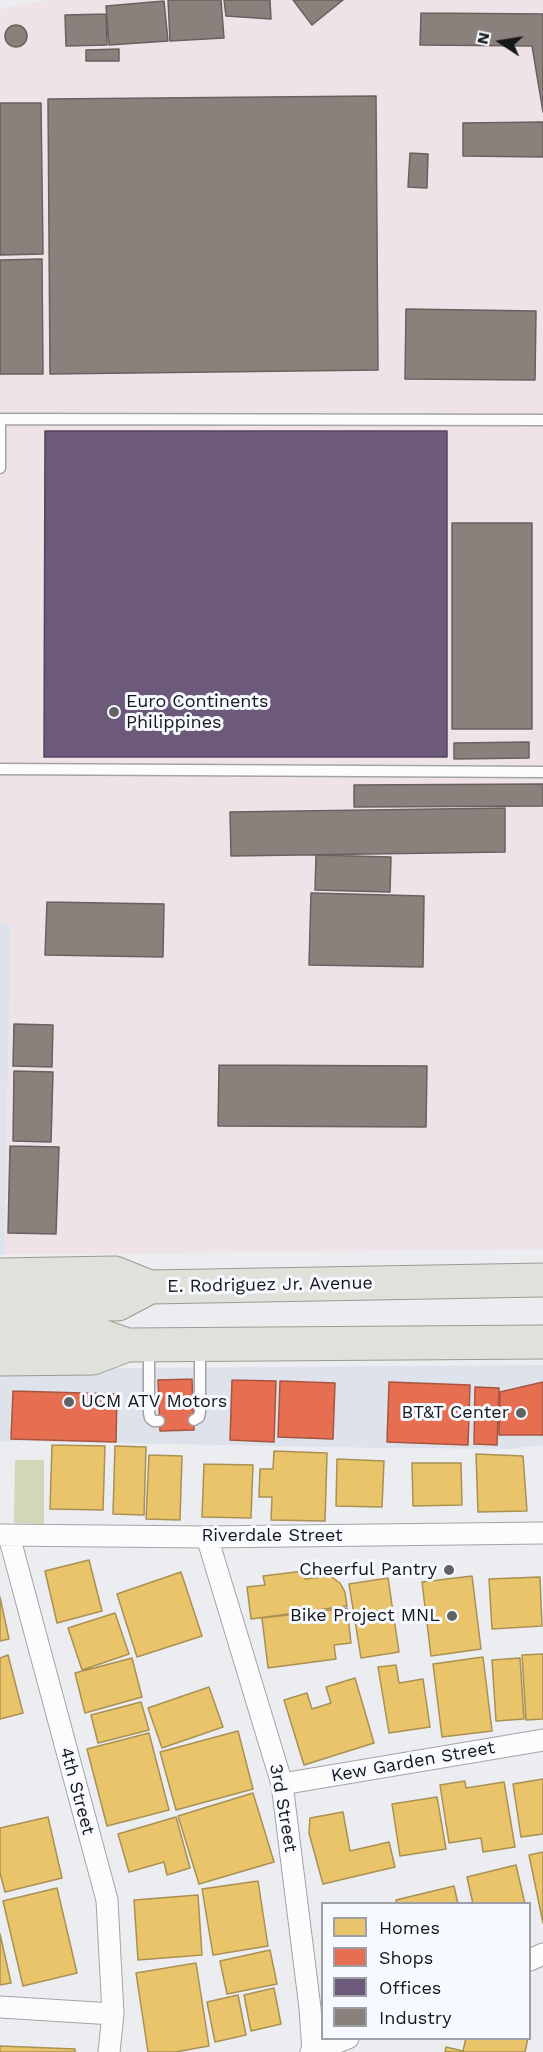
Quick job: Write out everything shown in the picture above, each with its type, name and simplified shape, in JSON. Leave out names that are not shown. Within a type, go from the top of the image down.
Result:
[{"type":"main road","name":"E. Rodriguez Jr. Avenue","points":[[0,1275],[115,1272],[150,1287],[543,1280]]},
{"type":"main road","points":[[0,1329],[88,1317],[150,1287]]},
{"type":"main road","points":[[0,1303],[88,1317],[138,1345]]},
{"type":"main road","points":[[0,1359],[93,1358],[138,1345],[543,1342]]},
{"type":"street","name":"Riverdale Street","points":[[4,1536],[543,1533]]},
{"type":"street","name":"4th Street","points":[[4,1536],[106,1900],[113,2013],[109,2052]]},
{"type":"street","name":"3rd Street","points":[[207,1536],[282,1784],[310,2008],[312,2052]]},
{"type":"street","name":"Kew Garden Street","points":[[282,1784],[543,1740]]},
{"type":"street","points":[[0,2007],[113,2013]]},
{"type":"street","points":[[312,2052],[343,2040]]},
{"type":"lane","points":[[0,468],[0,419],[543,420]]},
{"type":"lane","points":[[0,769],[543,772]]},
{"type":"lane","points":[[194,1420],[201,1412],[200,1344]]},
{"type":"lane","points":[[138,1345],[150,1418],[159,1421]]},
{"type":"shaded area","points":[[46,0],[543,0],[543,1249],[4,1255],[11,925],[0,922],[0,9]]},
{"type":"shaded area","points":[[0,922],[11,925],[4,1255],[0,1255]]},
{"type":"shaded area","points":[[543,1365],[543,1445],[507,1449],[0,1441],[0,1369]]},
{"type":"green space","points":[[15,1460],[44,1460],[44,1524],[14,1523]]},
{"type":"building: Homes","points":[[52,1445],[105,1446],[103,1510],[50,1509]]},
{"type":"building: Homes","points":[[115,1446],[146,1447],[144,1515],[113,1514]]},
{"type":"building: Homes","points":[[274,1451],[327,1453],[325,1521],[271,1520],[272,1497],[259,1497],[260,1469],[273,1469]]},
{"type":"building: Homes","points":[[476,1454],[523,1456],[527,1511],[478,1512]]},
{"type":"building: Homes","points":[[149,1455],[182,1456],[180,1520],[146,1519]]},
{"type":"building: Homes","points":[[337,1459],[384,1461],[382,1507],[336,1506]]},
{"type":"building: Homes","points":[[412,1463],[461,1463],[462,1505],[413,1506]]},
{"type":"building: Homes","points":[[204,1464],[253,1465],[251,1518],[202,1517]]},
{"type":"building: Homes","points":[[89,1560],[102,1611],[57,1623],[45,1571]]},
{"type":"building: Homes","points":[[304,1571],[305,1579],[330,1576],[340,1583],[345,1592],[347,1606],[251,1619],[247,1587],[265,1585],[263,1576]]},
{"type":"building: Homes","points":[[181,1572],[202,1636],[137,1657],[117,1594]]},
{"type":"building: Homes","name":"Bike Project MNL","points":[[472,1576],[481,1649],[431,1656],[422,1582]]},
{"type":"building: Homes","points":[[540,1577],[542,1626],[492,1629],[489,1579]]},
{"type":"building: Homes","points":[[388,1578],[399,1652],[361,1658],[349,1584]]},
{"type":"building: Homes","points":[[0,1597],[9,1639],[0,1641]]},
{"type":"building: Homes","points":[[347,1608],[351,1643],[334,1645],[336,1659],[268,1668],[262,1618]]},
{"type":"building: Homes","points":[[115,1613],[129,1654],[82,1670],[68,1628]]},
{"type":"building: Homes","points":[[543,1654],[543,1719],[526,1720],[522,1655]]},
{"type":"building: Homes","points":[[8,1655],[23,1713],[0,1719],[0,1658]]},
{"type":"building: Homes","points":[[483,1657],[492,1731],[442,1737],[433,1664]]},
{"type":"building: Homes","points":[[132,1658],[142,1697],[85,1713],[75,1673]]},
{"type":"building: Homes","points":[[520,1658],[524,1719],[496,1721],[492,1660]]},
{"type":"building: Homes","points":[[396,1665],[399,1683],[423,1679],[430,1727],[389,1733],[378,1667]]},
{"type":"building: Homes","points":[[355,1678],[374,1743],[304,1765],[284,1700],[307,1693],[312,1709],[331,1703],[326,1687]]},
{"type":"building: Homes","points":[[209,1687],[223,1727],[162,1748],[148,1708]]},
{"type":"building: Homes","points":[[141,1702],[149,1730],[98,1743],[91,1715]]},
{"type":"building: Homes","points":[[238,1731],[253,1789],[176,1810],[160,1752]]},
{"type":"building: Homes","points":[[149,1733],[169,1810],[107,1826],[87,1749]]},
{"type":"building: Homes","points":[[543,1779],[543,1834],[521,1837],[513,1784]]},
{"type":"building: Homes","points":[[465,1781],[466,1788],[504,1782],[515,1847],[483,1852],[481,1838],[449,1843],[440,1785]]},
{"type":"building: Homes","points":[[253,1793],[274,1862],[199,1884],[178,1816]]},
{"type":"building: Homes","points":[[437,1797],[446,1849],[400,1856],[392,1804]]},
{"type":"building: Homes","points":[[343,1812],[350,1851],[389,1842],[395,1867],[323,1884],[309,1833],[310,1818]]},
{"type":"building: Homes","points":[[48,1817],[62,1878],[5,1892],[0,1873],[0,1828]]},
{"type":"building: Homes","points":[[176,1817],[190,1868],[167,1875],[164,1862],[129,1872],[118,1834]]},
{"type":"building: Homes","points":[[543,1852],[543,1923],[529,1855]]},
{"type":"building: Homes","points":[[516,1865],[525,1902],[473,1902],[467,1877]]},
{"type":"building: Homes","points":[[258,1881],[268,1946],[213,1955],[202,1889]]},
{"type":"building: Homes","points":[[454,1886],[458,1902],[396,1902],[396,1900]]},
{"type":"building: Homes","points":[[57,1888],[77,1973],[23,1986],[3,1901]]},
{"type":"building: Homes","points":[[198,1895],[202,1955],[138,1960],[134,1900]]},
{"type":"building: Homes","points":[[0,1934],[11,1983],[0,1985]]},
{"type":"building: Homes","points":[[270,1950],[277,1984],[227,1994],[220,1961]]},
{"type":"building: Homes","points":[[196,1963],[209,2046],[175,2052],[148,2052],[136,1973]]},
{"type":"building: Homes","points":[[274,1988],[281,2024],[251,2031],[244,1995]]},
{"type":"building: Homes","points":[[238,1995],[246,2035],[215,2042],[207,2002]]},
{"type":"building: Homes","points":[[466,2040],[528,2040],[525,2052],[445,2052],[446,2047],[463,2051]]},
{"type":"building: Homes","points":[[0,2046],[75,2049],[75,2052],[0,2052]]},
{"type":"building: Shops","points":[[192,1379],[194,1430],[160,1431],[158,1380]]},
{"type":"building: Shops","points":[[232,1380],[276,1381],[274,1442],[230,1440]]},
{"type":"building: Shops","points":[[280,1381],[335,1383],[333,1439],[278,1437]]},
{"type":"building: Shops","points":[[389,1382],[470,1385],[468,1445],[387,1442]]},
{"type":"building: Shops","name":"BT&T Center","points":[[543,1382],[543,1435],[499,1435],[500,1392]]},
{"type":"building: Shops","points":[[475,1387],[499,1388],[497,1445],[474,1444]]},
{"type":"building: Shops","points":[[13,1391],[117,1394],[116,1442],[11,1439]]},
{"type":"building: Offices","points":[[45,431],[447,431],[447,757],[44,757]]},
{"type":"building: Industry","points":[[168,0],[221,0],[224,38],[170,41]]},
{"type":"building: Industry","points":[[224,0],[270,0],[271,19],[226,16]]},
{"type":"building: Industry","points":[[293,0],[343,0],[312,25]]},
{"type":"building: Industry","points":[[164,1],[168,41],[109,45],[106,6]]},
{"type":"building: Industry","points":[[421,13],[543,14],[543,112],[532,46],[420,45]]},
{"type":"building: Industry","points":[[106,14],[107,45],[66,46],[65,15]]},
{"type":"building: Industry","points":[[16,25],[24,28],[27,36],[24,44],[16,47],[8,44],[5,36],[8,28]]},
{"type":"building: Industry","points":[[119,49],[119,61],[86,61],[86,50]]},
{"type":"building: Industry","points":[[376,96],[378,370],[50,374],[48,99]]},
{"type":"building: Industry","points":[[0,103],[41,103],[43,254],[0,255]]},
{"type":"building: Industry","points":[[543,122],[543,157],[463,156],[463,123]]},
{"type":"building: Industry","points":[[410,153],[428,154],[427,188],[408,187]]},
{"type":"building: Industry","points":[[42,259],[43,374],[0,374],[0,260]]},
{"type":"building: Industry","points":[[406,309],[536,311],[535,380],[405,379]]},
{"type":"building: Industry","points":[[452,523],[532,523],[532,729],[452,729]]},
{"type":"building: Industry","points":[[529,742],[529,758],[454,759],[454,743]]},
{"type":"building: Industry","points":[[543,784],[543,806],[354,807],[354,785]]},
{"type":"building: Industry","points":[[505,808],[505,852],[231,856],[230,812]]},
{"type":"building: Industry","points":[[316,855],[391,857],[390,892],[315,890]]},
{"type":"building: Industry","points":[[311,893],[424,896],[423,967],[309,965]]},
{"type":"building: Industry","points":[[47,902],[164,904],[163,957],[45,955]]},
{"type":"building: Industry","points":[[14,1024],[53,1025],[52,1067],[13,1066]]},
{"type":"building: Industry","points":[[219,1065],[427,1066],[426,1127],[218,1126]]},
{"type":"building: Industry","points":[[14,1071],[53,1072],[51,1142],[13,1141]]},
{"type":"building: Industry","points":[[10,1146],[59,1147],[56,1234],[8,1233]]},
{"type":"place","name":"Euro Continents Philippines","points":[[114,712]]},
{"type":"place","name":"UCM ATV Motors","points":[[69,1402]]},
{"type":"place","name":"BT&T Center","points":[[521,1413]]},
{"type":"place","name":"Cheerful Pantry","points":[[449,1570]]},
{"type":"place","name":"Bike Project MNL","points":[[452,1616]]}]
